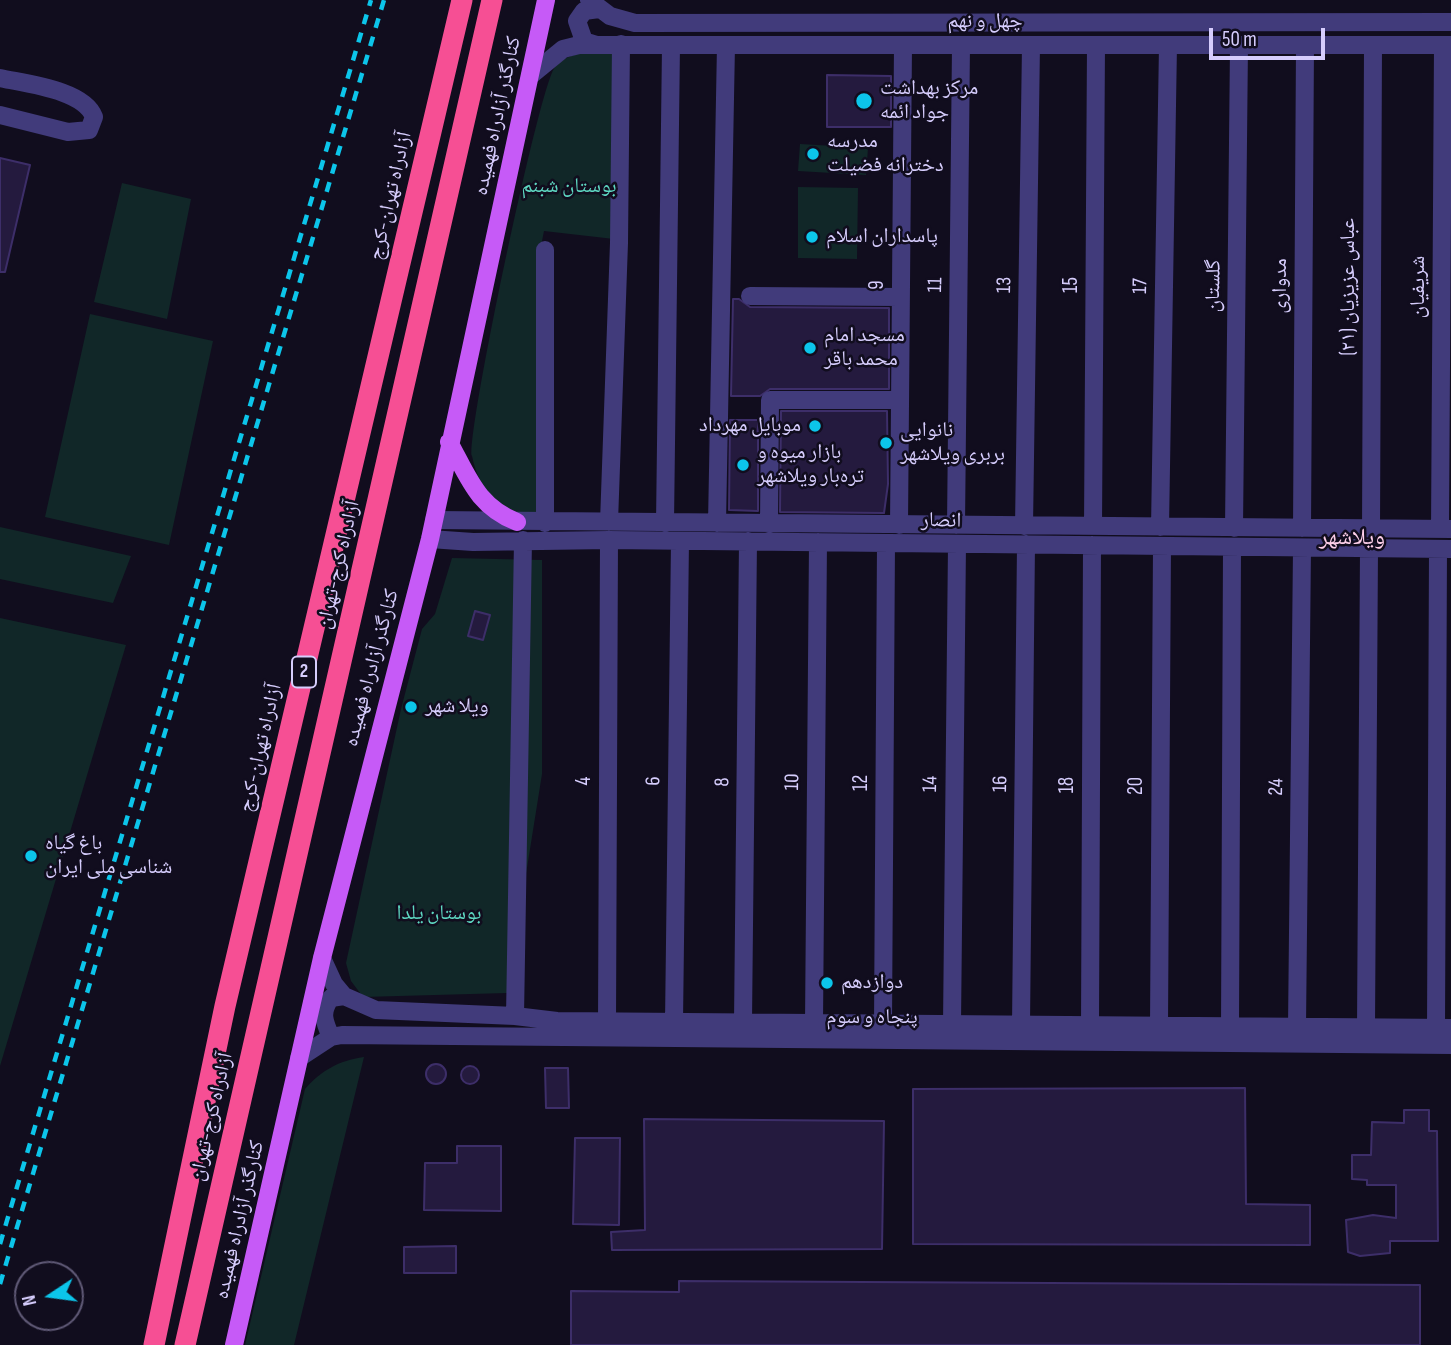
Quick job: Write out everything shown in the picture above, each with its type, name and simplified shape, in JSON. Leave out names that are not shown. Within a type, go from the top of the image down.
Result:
[{"type":"highway","name":"آزادراه تهران-کرج","points":[[153,1345],[225,1006],[462,0]]},
{"type":"highway","name":"آزادراه کرج-تهران","points":[[185,1345],[481,59],[492,0]]},
{"type":"highway","points":[[481,59],[503,0]]},
{"type":"main road","name":"کنارگذر آزادراه فهمیده","points":[[234,1345],[322,958],[430,539],[546,0]]},
{"type":"main road","points":[[449,442],[486,504],[496,514],[517,522]]},
{"type":"street","name":"چهل و نهم","points":[[594,4],[635,23],[1451,22]]},
{"type":"street","points":[[594,4],[584,11],[577,21],[584,41],[597,45]]},
{"type":"street","name":"چهل و نهم","points":[[530,76],[563,49],[621,44],[1447,45]]},
{"type":"street","name":"4","points":[[607,1021],[609,531],[618,257],[621,44]]},
{"type":"street","points":[[665,523],[671,45]]},
{"type":"street","points":[[718,523],[726,45]]},
{"type":"street","name":"9","points":[[899,525],[903,45]]},
{"type":"street","name":"11","points":[[956,525],[961,45]]},
{"type":"street","name":"13","points":[[1024,526],[1031,45]]},
{"type":"street","name":"15","points":[[1093,526],[1096,45]]},
{"type":"street","name":"17","points":[[1160,527],[1168,45]]},
{"type":"street","name":"گلستان","points":[[1234,528],[1239,45]]},
{"type":"street","name":"مدواری","points":[[1302,528],[1305,45]]},
{"type":"street","name":"عباس عزیزیان (۲۱)","points":[[1371,529],[1373,45]]},
{"type":"street","name":"شریفیان","points":[[1445,529],[1447,45]]},
{"type":"street","points":[[0,78],[78,98],[90,107],[94,117],[89,130],[68,132],[0,115]]},
{"type":"street","points":[[545,250],[545,523]]},
{"type":"street","points":[[750,296],[900,297]]},
{"type":"street","points":[[769,524],[770,400],[900,400]]},
{"type":"street","name":"انصار","points":[[434,520],[545,523],[680,541],[1444,549]]},
{"type":"street","name":"انصار","points":[[430,539],[473,542],[523,540],[665,523],[1445,529]]},
{"type":"street","points":[[515,1016],[523,540]]},
{"type":"street","name":"6","points":[[674,1022],[680,541]]},
{"type":"street","name":"8","points":[[743,1023],[748,541]]},
{"type":"street","name":"10","points":[[814,1023],[818,542]]},
{"type":"street","name":"12","points":[[883,1024],[886,543]]},
{"type":"street","name":"14","points":[[952,1024],[957,544]]},
{"type":"street","name":"16","points":[[1021,1025],[1026,544]]},
{"type":"street","name":"18","points":[[1090,1025],[1092,545]]},
{"type":"street","name":"20","points":[[1159,1025],[1162,546]]},
{"type":"street","points":[[1230,1026],[1232,547]]},
{"type":"street","name":"24","points":[[1297,1027],[1302,548]]},
{"type":"street","points":[[1366,1027],[1369,548]]},
{"type":"street","points":[[1444,549],[1444,1028]]},
{"type":"street","points":[[322,958],[334,984],[344,996]]},
{"type":"street","points":[[299,1058],[331,1037],[323,1018],[324,1007],[331,998],[344,996]]},
{"type":"street","name":"پنجاه و سوم","points":[[344,996],[376,1010],[515,1016],[557,1030],[607,1021],[1444,1028]]},
{"type":"street","name":"پنجاه و سوم","points":[[331,1037],[557,1030],[1451,1045]]},
{"type":"green space","name":"بوستان شبنم","points":[[614,49],[614,239],[544,231],[539,256],[541,517],[527,515],[495,500],[481,481],[472,456],[492,326],[535,131],[555,67],[568,57]]},
{"type":"green space","points":[[800,144],[868,148],[866,175],[798,171]]},
{"type":"green space","points":[[122,183],[191,199],[167,319],[94,302]]},
{"type":"green space","points":[[798,187],[858,188],[857,259],[798,258]]},
{"type":"green space","points":[[90,314],[213,341],[169,545],[45,517]]},
{"type":"green space","points":[[0,527],[131,556],[113,603],[0,579]]},
{"type":"green space","name":"بوستان یلدا","points":[[452,558],[542,560],[542,774],[507,993],[363,997],[351,981],[346,963],[401,709],[422,629],[435,614]]},
{"type":"green space","name":"باغ گیاه‌ شناسی ملی ایران","points":[[0,618],[126,645],[0,1066]]},
{"type":"green space","points":[[364,1057],[294,1345],[245,1345],[305,1089],[331,1067]]},
{"type":"building","name":"مرکز بهداشت جواد ائمه","points":[[827,75],[891,76],[891,127],[827,127]]},
{"type":"building","points":[[0,158],[30,165],[5,272],[0,272]]},
{"type":"building","name":"مسجد امام محمد باقر","points":[[733,299],[739,299],[750,307],[889,308],[889,389],[770,389],[760,396],[731,396]]},
{"type":"building","points":[[781,411],[887,411],[888,484],[884,513],[780,512]]},
{"type":"building","name":"بازار میوه و تره‌بار ویلاشهر","points":[[730,420],[758,420],[758,511],[729,510]]},
{"type":"building","points":[[475,611],[490,615],[483,640],[468,636]]},
{"type":"building","points":[[436,1064],[443,1067],[446,1074],[443,1081],[436,1084],[429,1081],[426,1074],[429,1067]]},
{"type":"building","points":[[466,1066],[474,1066],[479,1075],[477,1082],[466,1084],[461,1079],[461,1071]]},
{"type":"building","points":[[545,1068],[568,1068],[569,1108],[546,1108]]},
{"type":"building","points":[[1245,1088],[1246,1204],[1310,1205],[1310,1245],[913,1244],[913,1089]]},
{"type":"building","points":[[1404,1110],[1429,1110],[1429,1131],[1437,1131],[1438,1241],[1390,1241],[1390,1253],[1360,1256],[1348,1252],[1346,1220],[1373,1215],[1396,1218],[1396,1185],[1367,1185],[1367,1180],[1352,1179],[1352,1155],[1371,1155],[1372,1122],[1404,1123]]},
{"type":"building","points":[[644,1119],[884,1121],[882,1249],[612,1250],[611,1232],[645,1230]]},
{"type":"building","points":[[575,1138],[620,1138],[619,1225],[573,1224]]},
{"type":"building","points":[[457,1146],[501,1146],[501,1211],[424,1210],[425,1163],[457,1163]]},
{"type":"building","points":[[456,1246],[456,1273],[404,1273],[404,1247]]},
{"type":"building","points":[[679,1281],[1420,1285],[1420,1345],[571,1345],[571,1291],[679,1292]]},
{"type":"railway","points":[[0,1244],[371,0]]},
{"type":"railway","points":[[0,1284],[384,0]]},
{"type":"place","name":"مرکز بهداشت جواد ائمه","points":[[864,101]]},
{"type":"place","name":"مدرسه دخترانه فضیلت","points":[[813,154]]},
{"type":"place","name":"پاسداران اسلام","points":[[812,237]]},
{"type":"place","name":"مسجد امام محمد باقر","points":[[810,348]]},
{"type":"place","name":"موبایل مهرداد","points":[[815,426]]},
{"type":"place","name":"نانوایی بربری ویلاشهر","points":[[886,443]]},
{"type":"place","name":"بازار میوه و تره‌بار ویلاشهر","points":[[743,465]]},
{"type":"place","name":"ویلا شهر","points":[[411,707]]},
{"type":"place","name":"باغ گیاه‌ شناسی ملی ایران","points":[[31,856]]},
{"type":"place","name":"دوازدهم","points":[[827,983]]},
{"type":"district","name":"ویلاشهر","points":[[1352,538]]}]
